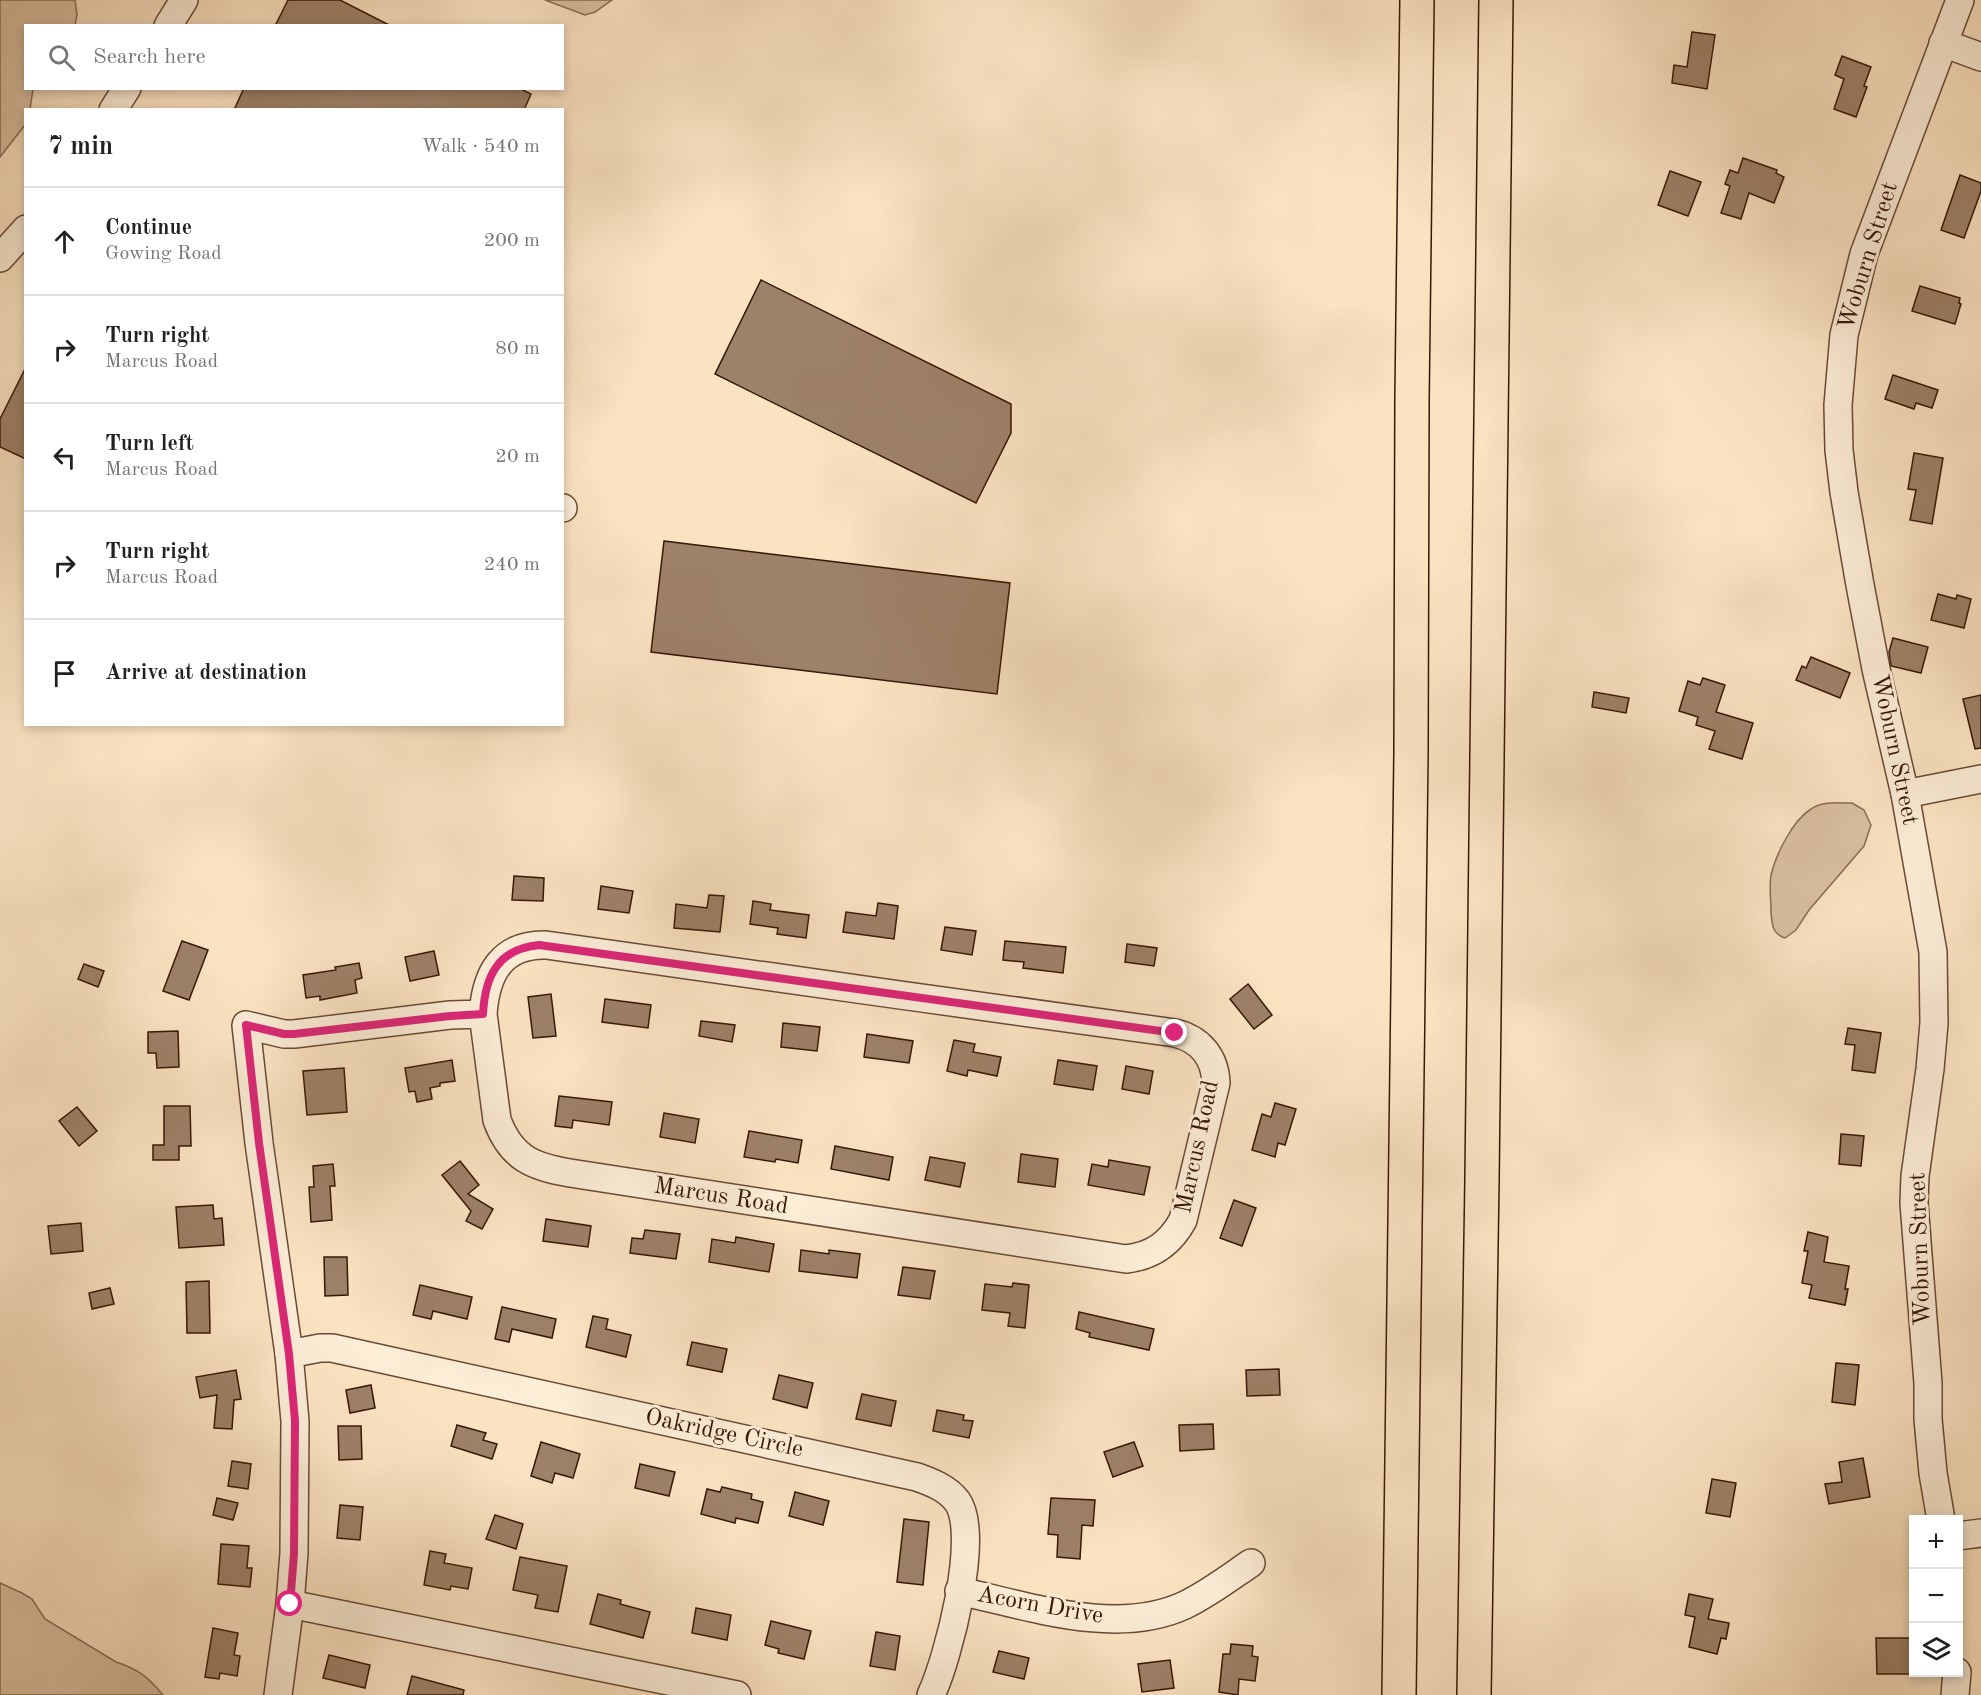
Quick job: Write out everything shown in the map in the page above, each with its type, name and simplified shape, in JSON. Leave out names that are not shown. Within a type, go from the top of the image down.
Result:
[{"type":"highway","points":[[1399,1695],[1411,754],[1412,398],[1417,0]]},
{"type":"highway","points":[[1474,1695],[1496,0]]},
{"type":"street","points":[[169,24],[184,0]]},
{"type":"street","name":"Woburn Street","points":[[1940,1515],[1933,1473],[1928,1419],[1928,1383],[1914,1203],[1915,1176],[1931,1057],[1935,977],[1929,927],[1905,794],[1876,669],[1844,492],[1839,450],[1838,395],[1844,335],[1864,254],[1960,0]]},
{"type":"street","points":[[1943,43],[1981,57]]},
{"type":"street","points":[[114,108],[126,90]]},
{"type":"street","points":[[0,258],[24,231]]},
{"type":"street","points":[[1905,794],[1981,779]]},
{"type":"street","name":"Marcus Road","points":[[546,945],[961,1005],[1175,1033],[1192,1039],[1205,1050],[1214,1065],[1216,1083],[1186,1210],[1178,1229],[1164,1245],[1146,1255],[1126,1259],[1115,1258],[537,1166],[513,1149],[502,1135],[497,1120],[483,1014],[487,983],[500,963],[518,950],[546,945]]},
{"type":"street","points":[[278,1695],[294,1554],[295,1421],[289,1354],[259,1143],[246,1025],[284,1034],[294,1034],[483,1014]]},
{"type":"street","name":"Oakridge Circle","points":[[289,1354],[332,1348],[917,1477],[940,1487],[957,1501],[962,1512],[966,1547],[959,1591],[941,1670],[931,1695]]},
{"type":"street","points":[[1963,1535],[1981,1533]]},
{"type":"street","name":"Acorn Drive","points":[[959,1591],[1086,1617],[1125,1619],[1162,1613],[1184,1606],[1251,1563]]},
{"type":"street","points":[[290,1604],[737,1695]]},
{"type":"street","points":[[1955,1695],[1957,1677]]},
{"type":"shaded area","points":[[0,0],[75,0],[77,15],[75,24],[24,24],[24,90],[33,90],[30,108],[24,108],[24,126],[0,157]]},
{"type":"shaded area","points":[[545,0],[612,0],[595,12],[585,15]]},
{"type":"shaded area","points":[[1852,803],[1864,810],[1871,825],[1864,846],[1809,910],[1796,930],[1785,938],[1777,934],[1772,924],[1770,884],[1773,867],[1786,838],[1804,814],[1816,806]]},
{"type":"shaded area","points":[[0,1583],[32,1599],[45,1619],[116,1662],[142,1674],[163,1695],[0,1695]]},
{"type":"building","points":[[288,0],[340,0],[387,24],[276,24]]},
{"type":"building","points":[[1692,32],[1715,35],[1707,89],[1672,83],[1674,65],[1687,67]]},
{"type":"building","points":[[1842,56],[1871,67],[1864,86],[1867,87],[1856,117],[1834,109],[1844,79],[1835,75]]},
{"type":"building","points":[[243,90],[523,90],[531,94],[525,108],[235,108]]},
{"type":"building","points":[[1743,158],[1777,170],[1776,173],[1784,177],[1774,203],[1749,193],[1741,219],[1721,213],[1730,186],[1725,184],[1730,170],[1738,173]]},
{"type":"building","points":[[1670,171],[1701,182],[1688,216],[1658,205]]},
{"type":"building","points":[[1960,175],[1981,183],[1981,191],[1964,238],[1941,230]]},
{"type":"building","points":[[761,280],[1011,404],[1011,433],[976,503],[715,374]]},
{"type":"building","points":[[1920,286],[1960,298],[1959,303],[1961,304],[1955,324],[1912,311]]},
{"type":"building","points":[[24,371],[24,458],[0,447],[0,419]]},
{"type":"building","points":[[1893,375],[1938,390],[1932,408],[1916,403],[1914,409],[1885,399]]},
{"type":"building","points":[[1914,453],[1943,458],[1932,524],[1910,520],[1916,490],[1908,489]]},
{"type":"building","points":[[664,541],[1010,583],[997,694],[651,652]]},
{"type":"building","points":[[1938,594],[1956,599],[1957,595],[1971,599],[1964,628],[1931,620]]},
{"type":"building","points":[[1893,638],[1928,647],[1921,673],[1891,666],[1889,652]]},
{"type":"building","points":[[1811,657],[1850,673],[1840,698],[1796,680],[1802,666],[1806,668]]},
{"type":"building","points":[[1703,678],[1725,685],[1716,712],[1753,723],[1742,759],[1709,749],[1715,731],[1696,725],[1698,717],[1679,711],[1688,681],[1700,685]]},
{"type":"building","points":[[1594,692],[1629,698],[1626,713],[1592,707]]},
{"type":"building","points":[[1981,695],[1981,748],[1975,749],[1963,699]]},
{"type":"building","points":[[514,876],[544,878],[543,901],[512,900]]},
{"type":"building","points":[[601,886],[633,891],[629,913],[598,909]]},
{"type":"building","points":[[709,895],[724,896],[720,932],[674,928],[676,904],[707,908]]},
{"type":"building","points":[[753,901],[771,904],[770,910],[809,915],[806,938],[777,934],[778,928],[750,924]]},
{"type":"building","points":[[878,903],[898,906],[894,939],[843,932],[846,912],[876,916]]},
{"type":"building","points":[[945,927],[976,931],[972,955],[941,950]]},
{"type":"building","points":[[182,941],[208,950],[189,1000],[163,991]]},
{"type":"building","points":[[1005,941],[1066,947],[1063,973],[1023,968],[1024,962],[1003,960]]},
{"type":"building","points":[[1127,944],[1157,948],[1154,966],[1125,962]]},
{"type":"building","points":[[434,951],[439,975],[410,981],[405,957]]},
{"type":"building","points":[[359,963],[362,978],[355,980],[357,993],[320,1000],[320,996],[306,998],[303,975],[336,970],[335,967]]},
{"type":"building","points":[[84,964],[104,971],[98,987],[78,979]]},
{"type":"building","points":[[1248,984],[1272,1015],[1254,1029],[1230,999]]},
{"type":"building","points":[[551,994],[556,1036],[533,1038],[528,997]]},
{"type":"building","points":[[605,999],[651,1005],[648,1028],[602,1022]]},
{"type":"building","points":[[701,1021],[735,1025],[732,1042],[699,1036]]},
{"type":"building","points":[[783,1023],[820,1027],[817,1051],[781,1047]]},
{"type":"building","points":[[1848,1028],[1881,1033],[1875,1073],[1852,1070],[1855,1045],[1845,1044]]},
{"type":"building","points":[[178,1031],[179,1067],[157,1068],[156,1053],[148,1053],[148,1032]]},
{"type":"building","points":[[867,1034],[913,1041],[909,1063],[864,1057]]},
{"type":"building","points":[[954,1040],[975,1044],[973,1052],[1001,1057],[997,1076],[968,1070],[967,1076],[947,1071]]},
{"type":"building","points":[[452,1060],[455,1081],[440,1083],[440,1086],[430,1088],[432,1099],[417,1102],[415,1091],[409,1092],[405,1068]]},
{"type":"building","points":[[1058,1060],[1097,1066],[1093,1090],[1054,1084]]},
{"type":"building","points":[[1126,1066],[1153,1071],[1149,1094],[1122,1089]]},
{"type":"building","points":[[344,1068],[347,1112],[307,1115],[303,1071]]},
{"type":"building","points":[[559,1096],[612,1102],[609,1125],[573,1120],[572,1128],[555,1126]]},
{"type":"building","points":[[1275,1103],[1296,1109],[1285,1145],[1278,1143],[1275,1157],[1252,1150],[1262,1114],[1271,1117]]},
{"type":"building","points":[[164,1106],[190,1106],[191,1146],[179,1146],[179,1160],[153,1160],[153,1145],[164,1145]]},
{"type":"building","points":[[77,1107],[97,1131],[79,1146],[59,1121]]},
{"type":"building","points":[[664,1113],[699,1119],[695,1143],[660,1137]]},
{"type":"building","points":[[749,1131],[802,1140],[798,1163],[744,1157]]},
{"type":"building","points":[[1841,1134],[1864,1136],[1861,1166],[1839,1164]]},
{"type":"building","points":[[835,1146],[893,1157],[889,1180],[831,1169]]},
{"type":"building","points":[[1021,1154],[1058,1159],[1055,1187],[1018,1182]]},
{"type":"building","points":[[930,1157],[965,1163],[960,1187],[925,1180]]},
{"type":"building","points":[[1109,1160],[1150,1167],[1144,1195],[1088,1185],[1092,1164],[1108,1167]]},
{"type":"building","points":[[460,1161],[479,1185],[468,1194],[493,1209],[482,1229],[466,1221],[471,1211],[442,1175]]},
{"type":"building","points":[[333,1164],[335,1186],[330,1186],[332,1220],[311,1222],[309,1187],[314,1187],[313,1166]]},
{"type":"building","points":[[1234,1200],[1256,1208],[1242,1246],[1220,1238]]},
{"type":"building","points":[[213,1205],[214,1219],[222,1218],[224,1245],[179,1248],[176,1207]]},
{"type":"building","points":[[546,1219],[591,1226],[588,1247],[543,1241]]},
{"type":"building","points":[[81,1223],[83,1251],[51,1254],[48,1226]]},
{"type":"building","points":[[645,1230],[680,1234],[676,1259],[630,1253],[632,1238],[643,1239]]},
{"type":"building","points":[[1808,1232],[1828,1237],[1824,1262],[1849,1266],[1845,1305],[1809,1298],[1812,1285],[1802,1283],[1808,1251],[1804,1251]]},
{"type":"building","points":[[736,1237],[774,1244],[769,1272],[709,1262],[712,1239],[735,1243]]},
{"type":"building","points":[[801,1250],[829,1254],[829,1250],[860,1254],[857,1278],[799,1271]]},
{"type":"building","points":[[324,1257],[347,1257],[348,1295],[325,1296]]},
{"type":"building","points":[[903,1267],[935,1271],[930,1299],[898,1295]]},
{"type":"building","points":[[209,1281],[210,1333],[187,1333],[186,1282]]},
{"type":"building","points":[[1013,1283],[1029,1285],[1025,1328],[1008,1326],[1010,1313],[982,1310],[985,1284],[1012,1287]]},
{"type":"building","points":[[420,1285],[472,1297],[467,1319],[433,1311],[431,1319],[413,1315]]},
{"type":"building","points":[[110,1288],[114,1304],[92,1309],[89,1293]]},
{"type":"building","points":[[502,1307],[556,1319],[552,1338],[512,1329],[509,1342],[495,1339]]},
{"type":"building","points":[[1079,1312],[1154,1329],[1149,1350],[1089,1337],[1090,1333],[1076,1329]]},
{"type":"building","points":[[593,1316],[608,1319],[606,1329],[631,1335],[626,1357],[586,1347]]},
{"type":"building","points":[[692,1342],[727,1349],[722,1372],[687,1365]]},
{"type":"building","points":[[1836,1363],[1859,1365],[1855,1405],[1832,1402]]},
{"type":"building","points":[[1279,1369],[1280,1395],[1247,1396],[1246,1370]]},
{"type":"building","points":[[236,1370],[241,1399],[234,1400],[232,1429],[214,1428],[217,1395],[200,1398],[196,1377]]},
{"type":"building","points":[[779,1375],[813,1383],[807,1408],[773,1399]]},
{"type":"building","points":[[371,1385],[375,1408],[350,1413],[346,1390]]},
{"type":"building","points":[[862,1394],[896,1401],[891,1426],[856,1419]]},
{"type":"building","points":[[937,1410],[964,1415],[963,1420],[973,1421],[969,1438],[933,1431]]},
{"type":"building","points":[[1213,1424],[1214,1449],[1180,1451],[1179,1425]]},
{"type":"building","points":[[457,1425],[486,1433],[483,1440],[497,1444],[492,1459],[451,1446]]},
{"type":"building","points":[[338,1426],[361,1426],[362,1459],[339,1460]]},
{"type":"building","points":[[541,1442],[580,1454],[573,1478],[555,1473],[552,1483],[531,1476]]},
{"type":"building","points":[[1134,1442],[1143,1466],[1113,1477],[1104,1452]]},
{"type":"building","points":[[1863,1458],[1870,1497],[1829,1504],[1825,1484],[1842,1482],[1839,1462]]},
{"type":"building","points":[[232,1461],[251,1464],[248,1489],[228,1486]]},
{"type":"building","points":[[640,1464],[675,1472],[669,1496],[635,1488]]},
{"type":"building","points":[[1712,1479],[1736,1483],[1730,1517],[1706,1513]]},
{"type":"building","points":[[722,1487],[752,1494],[751,1499],[763,1502],[758,1523],[736,1518],[735,1523],[701,1514],[707,1489],[720,1492]]},
{"type":"building","points":[[795,1492],[829,1501],[823,1525],[789,1516]]},
{"type":"building","points":[[217,1498],[238,1503],[233,1520],[213,1515]]},
{"type":"building","points":[[1051,1498],[1095,1500],[1093,1526],[1082,1525],[1080,1559],[1057,1557],[1058,1535],[1048,1534]]},
{"type":"building","points":[[340,1505],[363,1507],[360,1540],[337,1538]]},
{"type":"building","points":[[495,1515],[523,1524],[516,1549],[486,1539]]},
{"type":"building","points":[[904,1519],[929,1522],[923,1585],[897,1582]]},
{"type":"building","points":[[221,1544],[249,1546],[247,1568],[252,1568],[250,1587],[218,1584]]},
{"type":"building","points":[[430,1551],[446,1554],[444,1563],[472,1568],[468,1589],[451,1586],[450,1590],[424,1585]]},
{"type":"building","points":[[520,1557],[567,1566],[558,1612],[535,1608],[538,1595],[513,1590]]},
{"type":"building","points":[[598,1594],[621,1600],[620,1604],[650,1612],[643,1638],[590,1624]]},
{"type":"building","points":[[1689,1594],[1713,1599],[1708,1619],[1729,1623],[1726,1639],[1721,1638],[1717,1654],[1689,1647],[1695,1617],[1685,1615]]},
{"type":"building","points":[[696,1608],[731,1615],[727,1640],[692,1633]]},
{"type":"building","points":[[771,1621],[811,1631],[804,1659],[778,1653],[779,1649],[765,1645]]},
{"type":"building","points":[[213,1628],[238,1633],[234,1655],[240,1656],[237,1676],[220,1673],[219,1679],[205,1677]]},
{"type":"building","points":[[876,1632],[900,1636],[895,1670],[870,1666]]},
{"type":"building","points":[[1876,1638],[1909,1638],[1909,1674],[1877,1674]]},
{"type":"building","points":[[1231,1644],[1253,1646],[1252,1656],[1258,1657],[1255,1681],[1239,1679],[1238,1695],[1219,1692],[1223,1654],[1230,1654]]},
{"type":"building","points":[[999,1651],[1029,1658],[1024,1679],[993,1672]]},
{"type":"building","points":[[329,1655],[370,1665],[365,1688],[323,1678]]},
{"type":"building","points":[[1170,1660],[1174,1688],[1142,1692],[1138,1664]]},
{"type":"building","points":[[412,1676],[464,1690],[463,1695],[407,1695]]},
{"type":"route","points":[[290,1604],[294,1554],[295,1421],[289,1354],[259,1143],[246,1025],[284,1034],[294,1034],[483,1014],[487,983],[495,968],[505,957],[525,947],[546,945],[961,1005],[1175,1033]]}]
